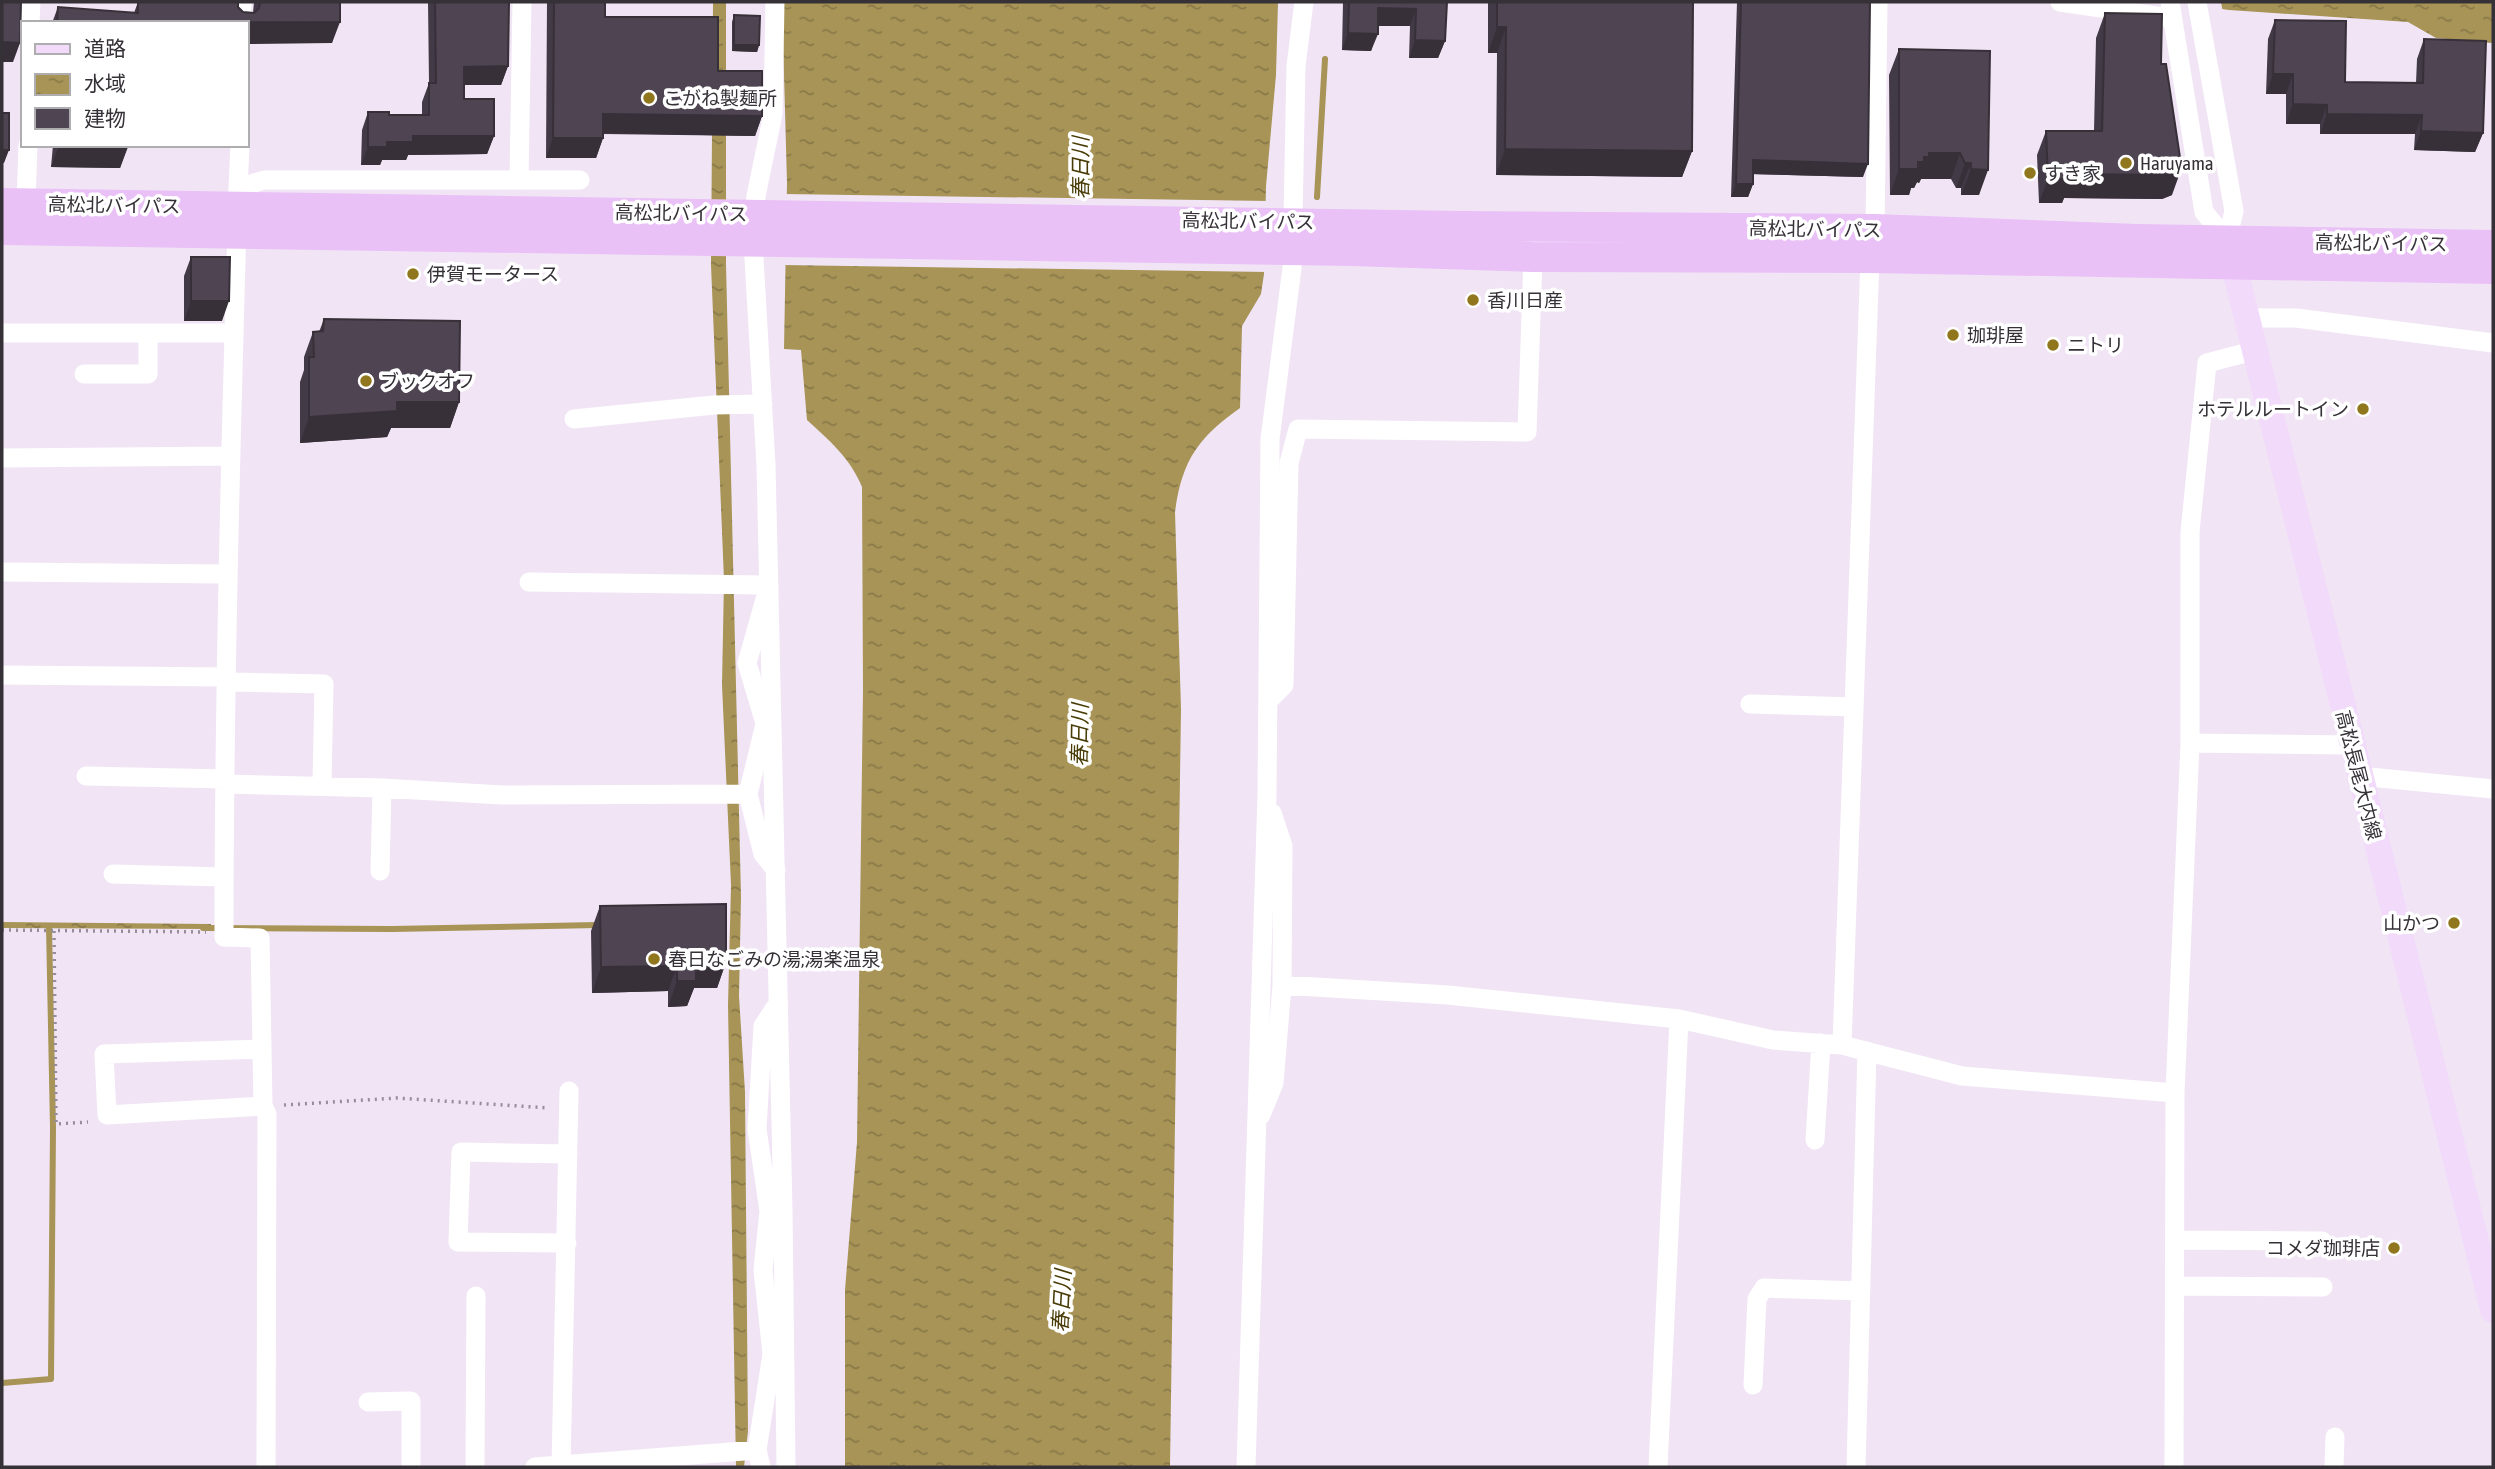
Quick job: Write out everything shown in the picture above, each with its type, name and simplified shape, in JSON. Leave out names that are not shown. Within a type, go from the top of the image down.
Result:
[{"type":"highway","name":"高松北バイパス","points":[[14,204],[238,209],[740,228],[1463,240],[1873,243],[2230,252],[2493,270]]},
{"type":"highway","name":"高松北バイパス","points":[[2,230],[238,209]]},
{"type":"highway","name":"高松北バイパス","points":[[1463,240],[1534,257],[1873,243]]},
{"type":"highway","name":"高松北バイパス","points":[[2230,252],[2493,244]]},
{"type":"main road","name":"高松長尾大内線","points":[[2230,252],[2493,1310]]},
{"type":"street","points":[[30,21],[31,2]]},
{"type":"street","points":[[242,2],[242,21]]},
{"type":"street","points":[[519,180],[522,2]]},
{"type":"street","points":[[775,2],[773,114],[740,228],[763,404],[769,585],[769,720],[776,870],[778,1354],[786,1467]]},
{"type":"street","points":[[1246,1467],[1267,795],[1269,439],[1296,66],[1304,2]]},
{"type":"street","points":[[1842,1045],[1873,243],[1878,2]]},
{"type":"street","points":[[2060,2],[2199,11],[2234,211],[2230,252]]},
{"type":"street","points":[[2171,9],[2204,212],[2230,252]]},
{"type":"street","points":[[14,204],[28,147]]},
{"type":"street","points":[[240,147],[226,574],[222,877],[224,937],[260,938],[262,1106],[267,1114],[266,1467]]},
{"type":"street","points":[[238,209],[264,180],[580,180]]},
{"type":"street","points":[[1268,701],[1284,685],[1289,463],[1298,429],[1527,432],[1534,257]]},
{"type":"street","points":[[2245,318],[2295,318],[2493,343]]},
{"type":"street","points":[[2,333],[233,333]]},
{"type":"street","points":[[84,374],[148,374],[148,333]]},
{"type":"street","points":[[2175,1467],[2175,1093],[2190,743],[2190,532],[2207,363],[2253,351]]},
{"type":"street","points":[[574,419],[722,405],[763,404]]},
{"type":"street","points":[[2,458],[231,456]]},
{"type":"street","points":[[2,572],[226,574]]},
{"type":"street","points":[[528,582],[769,585]]},
{"type":"street","points":[[2,675],[324,684],[322,786]]},
{"type":"street","points":[[1750,704],[1854,707]]},
{"type":"street","points":[[769,720],[748,794],[763,854],[776,870]]},
{"type":"street","points":[[2190,743],[2351,745]]},
{"type":"street","points":[[86,776],[502,795],[748,794]]},
{"type":"street","points":[[2359,776],[2493,789]]},
{"type":"street","points":[[380,871],[382,788]]},
{"type":"street","points":[[1257,1125],[1274,1083],[1282,985],[1283,846],[1267,795]]},
{"type":"street","points":[[113,874],[222,877]]},
{"type":"street","points":[[1282,985],[1448,995],[1679,1019],[1773,1040],[1842,1045],[1962,1076],[2175,1093]]},
{"type":"street","points":[[1658,1467],[1679,1019]]},
{"type":"street","points":[[1815,1140],[1821,1044]]},
{"type":"street","points":[[261,1049],[104,1054],[107,1115],[262,1106]]},
{"type":"street","points":[[1856,1467],[1867,1052]]},
{"type":"street","points":[[561,1466],[569,1100]]},
{"type":"street","points":[[567,1243],[458,1242],[461,1152],[568,1154]]},
{"type":"street","points":[[2175,1240],[2322,1241]]},
{"type":"street","points":[[2175,1286],[2323,1287]]},
{"type":"street","points":[[1753,1385],[1757,1299],[1765,1288],[1861,1291]]},
{"type":"street","points":[[475,1467],[476,1296]]},
{"type":"street","points":[[535,1467],[729,1452],[759,1459],[778,1354]]},
{"type":"street","points":[[368,1402],[411,1401],[411,1467]]},
{"type":"street","points":[[2334,1467],[2335,1437]]},
{"type":"path","points":[[2,930],[224,927]]},
{"type":"path","points":[[54,931],[56,1124],[102,1121],[107,1115]]},
{"type":"path","points":[[262,1106],[397,1098],[569,1100]]},
{"type":"water","points":[[713,2],[726,2],[726,264],[741,897],[739,996],[745,1092],[748,1431],[744,1467],[736,1467],[728,1005],[731,885],[722,685],[724,580],[711,265]]},
{"type":"water","name":"春日川","points":[[782,2],[1278,2],[1276,75],[1266,186],[1264,274],[1261,294],[1242,326],[1240,408],[1213,430],[1194,452],[1182,478],[1175,512],[1181,709],[1170,1467],[845,1467],[845,1290],[857,1142],[863,690],[862,487],[846,459],[807,420],[801,350],[784,349],[787,183]]},
{"type":"water","points":[[2172,2],[2493,2],[2493,43],[2436,38],[2408,22],[2229,10]]},
{"type":"water","points":[[2,922],[211,924],[210,929],[2,928]]},
{"type":"pier","points":[[2168,2],[2221,2],[2223,13],[2171,5]]},
{"type":"pier","points":[[784,194],[1269,201],[1268,272],[782,265]]},
{"type":"building","points":[[2,2],[21,2],[20,43],[2,42]]},
{"type":"building","points":[[138,2],[238,2],[238,7],[243,12],[254,13],[260,2],[340,2],[340,22],[57,21],[58,7],[138,13]]},
{"type":"building","points":[[435,2],[509,2],[508,66],[464,67],[464,99],[494,99],[494,136],[413,136],[413,142],[387,142],[387,147],[368,147],[368,112],[429,115],[429,83],[436,83]]},
{"type":"building","points":[[554,2],[605,2],[605,17],[718,17],[718,71],[762,71],[762,116],[603,114],[603,138],[553,138]]},
{"type":"building","points":[[1349,2],[1447,2],[1445,41],[1415,40],[1416,9],[1378,8],[1378,34],[1348,33]]},
{"type":"building","points":[[1497,2],[1693,2],[1692,151],[1505,149],[1506,27],[1497,27]]},
{"type":"building","points":[[1741,2],[1870,2],[1868,164],[1753,160],[1753,184],[1736,184]]},
{"type":"building","points":[[2105,13],[2162,14],[2161,64],[2166,64],[2181,170],[2171,175],[2071,174],[2071,179],[2048,179],[2046,131],[2102,131]]},
{"type":"building","points":[[734,15],[760,16],[759,45],[734,45]]},
{"type":"building","points":[[2275,20],[2346,21],[2345,82],[2423,83],[2424,39],[2486,41],[2483,133],[2421,131],[2422,115],[2327,114],[2327,105],[2293,104],[2293,74],[2273,74]]},
{"type":"building","points":[[1899,49],[1990,51],[1988,170],[1971,169],[1971,163],[1965,163],[1960,153],[1929,153],[1929,157],[1924,157],[1924,162],[1918,162],[1918,169],[1899,169]]},
{"type":"building","points":[[2,113],[9,113],[9,150],[2,150]]},
{"type":"building","points":[[191,257],[230,257],[229,301],[191,301]]},
{"type":"building","points":[[324,319],[460,321],[459,402],[397,402],[397,411],[309,417],[309,357],[314,357],[313,332],[323,331]]},
{"type":"building","points":[[726,904],[726,962],[696,962],[696,981],[677,981],[677,966],[601,967],[600,906]]},
{"type":"waterway","points":[[1317,197],[1325,59]]},
{"type":"waterway","points":[[203,928],[392,929],[598,925]]},
{"type":"waterway","points":[[2,1383],[51,1379],[53,1128],[49,926]]},
{"type":"place","name":"こがね製麺所","points":[[649,98]]},
{"type":"place","name":"Haruyama","points":[[2126,163]]},
{"type":"place","name":"すき家","points":[[2030,173]]},
{"type":"place","name":"伊賀モータース","points":[[413,274]]},
{"type":"place","name":"香川日産","points":[[1473,300]]},
{"type":"place","name":"珈琲屋","points":[[1953,335]]},
{"type":"place","name":"ニトリ","points":[[2053,345]]},
{"type":"place","name":"ブックオフ","points":[[366,381]]},
{"type":"place","name":"ホテルルートイン","points":[[2363,409]]},
{"type":"place","name":"山かつ","points":[[2454,923]]},
{"type":"place","name":"春日なごみの湯;湯楽温泉","points":[[654,959]]},
{"type":"place","name":"コメダ珈琲店","points":[[2394,1248]]}]
